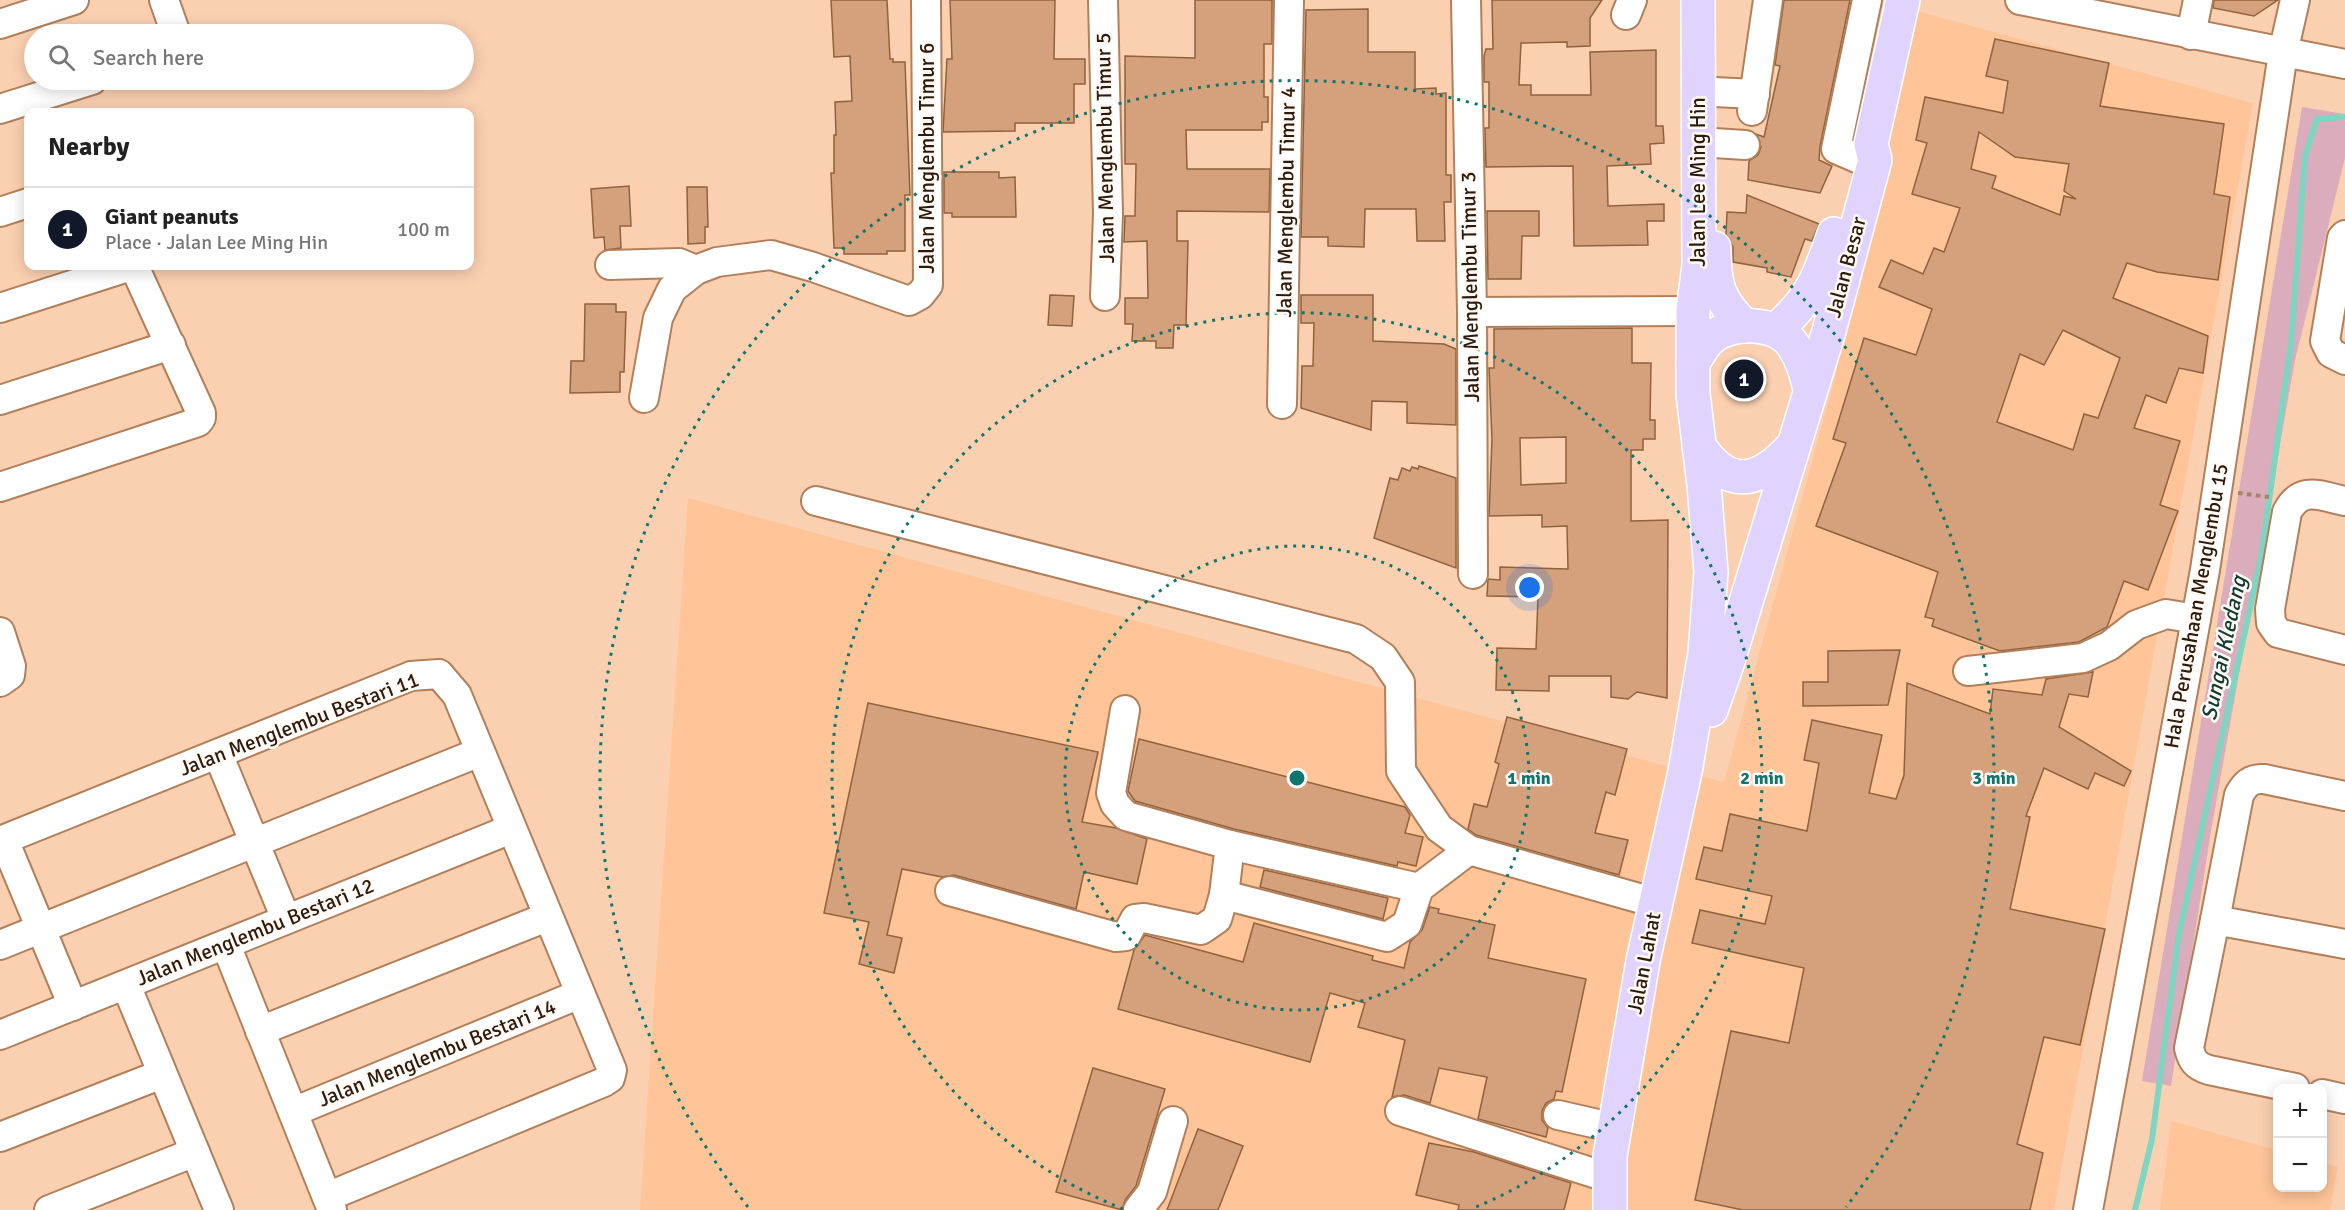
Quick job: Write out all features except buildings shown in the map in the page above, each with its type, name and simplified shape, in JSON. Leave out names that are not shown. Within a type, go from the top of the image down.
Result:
[{"type":"main road","name":"Jalan Lee Ming Hin","points":[[1693,363],[1693,311],[1699,266],[1698,0]]},
{"type":"main road","name":"Jalan Lee Ming Hin","points":[[1715,0],[1714,92],[1730,144],[1714,260],[1718,289],[1727,310],[1761,328]]},
{"type":"main road","name":"Jalan Besar","points":[[1761,328],[1791,317],[1818,281],[1865,152],[1903,0]]},
{"type":"main road","name":"Jalan Besar","points":[[1810,389],[1829,331],[1875,160],[1865,152]]},
{"type":"main road","points":[[1727,328],[1761,328],[1792,343],[1803,362],[1810,389],[1793,446],[1777,464],[1757,476],[1739,478],[1726,474],[1710,463],[1699,446],[1693,363],[1710,338],[1727,328]]},
{"type":"main road","name":"Jalan Lahat","points":[[1592,1210],[1608,1153],[1656,903],[1685,772],[1705,653],[1711,572],[1699,446]]},
{"type":"main road","name":"Jalan Lahat","points":[[1685,772],[1700,739],[1727,664],[1793,446]]},
{"type":"main road","name":"Jalan Lahat","points":[[1608,1153],[1610,1210]]},
{"type":"street","points":[[0,24],[74,0]]},
{"type":"street","points":[[164,0],[172,24]]},
{"type":"street","name":"Jalan Menglembu Timur 6","points":[[644,398],[658,318],[672,289],[696,270],[717,262],[771,255],[909,301],[920,295],[928,285],[930,272],[926,0]]},
{"type":"street","name":"Jalan Menglembu Timur 5","points":[[1103,0],[1108,214],[1105,296]]},
{"type":"street","name":"Jalan Menglembu Timur 4","points":[[1282,404],[1289,0]]},
{"type":"street","name":"Jalan Menglembu Timur 3","points":[[1466,0],[1472,312],[1473,574]]},
{"type":"street","points":[[1714,92],[1754,103],[1768,0]]},
{"type":"street","points":[[1865,152],[1836,149],[1867,0]]},
{"type":"street","points":[[2023,0],[2110,9],[2191,35],[2345,64]]},
{"type":"street","points":[[2191,35],[2198,0]]},
{"type":"street","name":"Hala Perusahaan Menglembu 15","points":[[2088,1210],[2196,619],[2283,53],[2295,0]]},
{"type":"street","points":[[0,109],[57,102],[76,90]]},
{"type":"street","points":[[0,212],[24,204]]},
{"type":"street","points":[[2345,235],[2342,238],[2325,341],[2331,353],[2345,360]]},
{"type":"street","points":[[610,265],[679,263],[696,270]]},
{"type":"street","points":[[0,308],[119,270]]},
{"type":"street","points":[[0,487],[198,422],[201,418],[201,413],[171,345],[134,270]]},
{"type":"street","points":[[1472,312],[1693,311]]},
{"type":"street","points":[[0,400],[171,345]]},
{"type":"street","points":[[2345,501],[2316,495],[2302,495],[2293,500],[2287,512],[2270,609],[2271,623],[2278,633],[2289,638],[2345,650]]},
{"type":"street","points":[[816,501],[1356,639],[1383,657],[1400,682],[1401,771],[1439,828],[1469,850],[1656,903]]},
{"type":"street","points":[[1968,671],[2084,658],[2109,646],[2136,625],[2166,614],[2196,619]]},
{"type":"street","points":[[0,632],[6,674]]},
{"type":"street","name":"Jalan Menglembu Bestari 11","points":[[2,841],[411,676],[439,674],[457,695],[612,1070],[610,1078],[330,1204]]},
{"type":"street","points":[[1125,710],[1111,794],[1115,804],[1126,816],[1230,845],[1419,888]]},
{"type":"street","points":[[0,945],[480,752]]},
{"type":"street","points":[[218,754],[286,919]]},
{"type":"street","points":[[2273,1084],[2198,1067],[2192,1059],[2189,1048],[2239,795],[2244,786],[2255,778],[2345,796]]},
{"type":"street","name":"Jalan Menglembu Bestari 12","points":[[0,1035],[511,829]]},
{"type":"street","points":[[2,841],[72,1006]]},
{"type":"street","points":[[950,891],[1116,937],[1126,936],[1135,919],[1144,918],[1201,930],[1217,919],[1224,895],[1230,845]]},
{"type":"street","points":[[1224,895],[1387,937],[1407,924],[1419,888],[1469,850]]},
{"type":"street","points":[[260,1031],[547,916]]},
{"type":"street","points":[[2215,920],[2345,944]]},
{"type":"street","points":[[226,945],[330,1204]]},
{"type":"street","points":[[126,985],[219,1210]]},
{"type":"street","name":"Jalan Menglembu Bestari 14","points":[[293,1112],[580,994]]},
{"type":"street","points":[[0,1137],[162,1074]]},
{"type":"street","points":[[2327,1095],[2345,1099]]},
{"type":"street","points":[[1400,1111],[1608,1153]]},
{"type":"street","points":[[1558,1115],[1608,1153]]},
{"type":"street","points":[[1138,1210],[1152,1192],[1173,1121]]},
{"type":"street","points":[[48,1210],[195,1152]]},
{"type":"path","points":[[2245,493],[2273,497]]},
{"type":"shaded area","points":[[1906,8],[2253,103],[2054,1210],[640,1210],[688,498],[1724,782],[1835,378]]},
{"type":"shaded area","points":[[2302,107],[2345,114],[2345,158],[2295,360],[2211,831],[2171,1086],[2142,1081]]},
{"type":"shaded area","points":[[2171,1121],[2273,1149],[2273,1192],[2327,1192],[2327,1164],[2338,1167],[2330,1210],[2160,1210]]},
{"type":"waterway","name":"Sungai Kledang","points":[[2135,1210],[2152,1139],[2179,934],[2261,558],[2291,344],[2305,156],[2317,119],[2345,117]]},
{"type":"place","name":"Giant peanuts","points":[[1744,379]]}]
